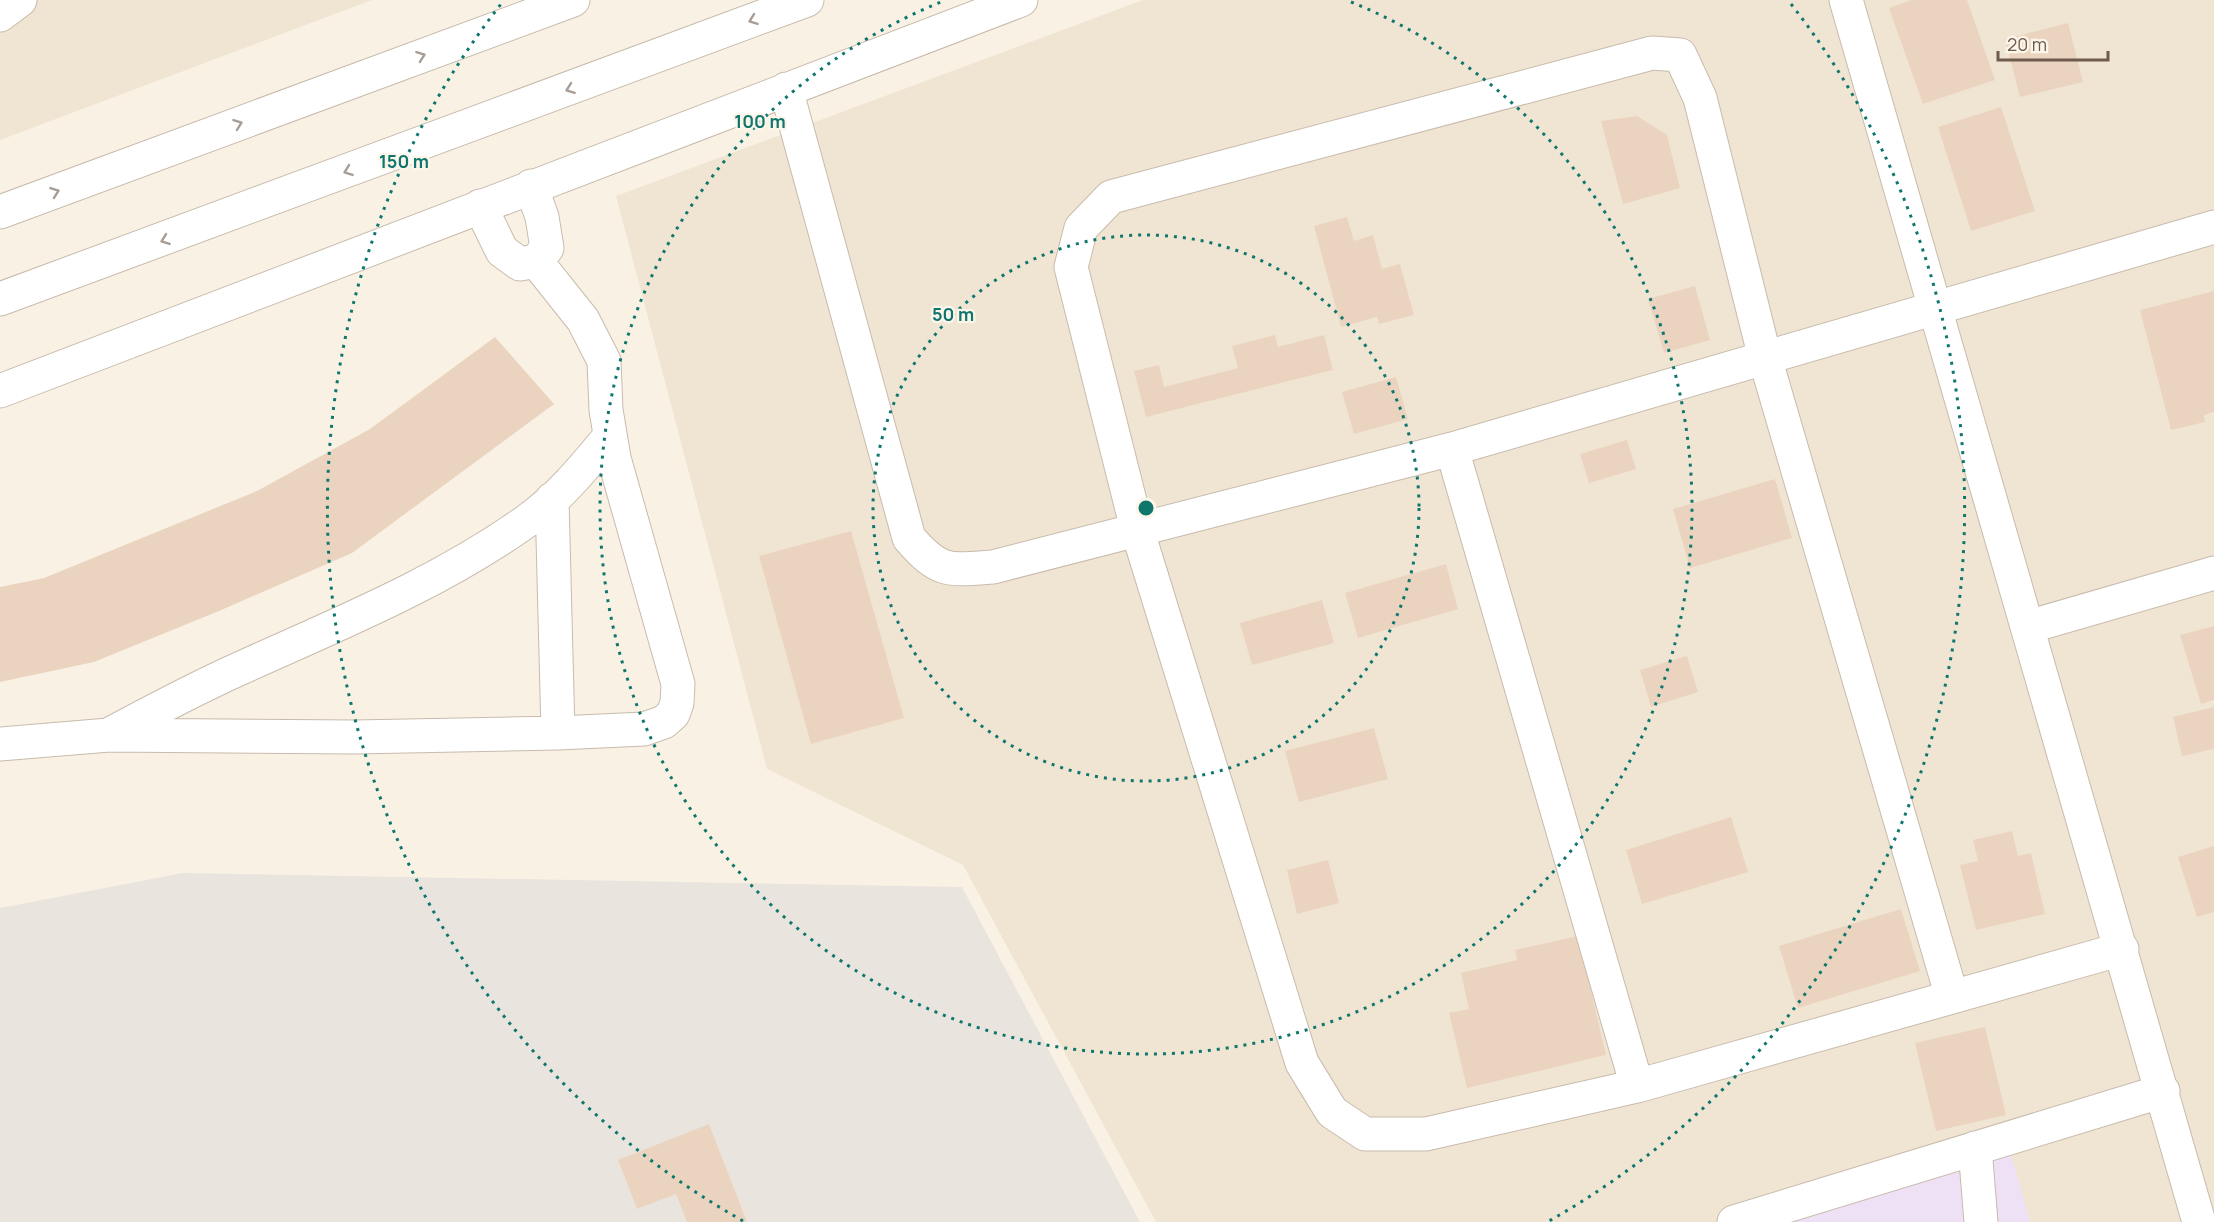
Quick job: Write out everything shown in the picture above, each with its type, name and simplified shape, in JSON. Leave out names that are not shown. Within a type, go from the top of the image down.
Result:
[{"type":"street","points":[[0,15],[20,0]]},
{"type":"street","points":[[0,212],[536,7],[573,0]]},
{"type":"street","points":[[0,299],[807,0]]},
{"type":"street","points":[[0,391],[1021,0]]},
{"type":"street","points":[[1846,0],[2199,1222]]},
{"type":"street","points":[[1952,997],[1765,358],[1700,98],[1680,56],[1652,53],[1111,196],[1080,228],[1071,267],[1137,529],[1302,1064],[1332,1112],[1365,1134],[1426,1134],[1637,1086],[2122,949]]},
{"type":"street","points":[[786,89],[909,538],[927,559],[953,570],[993,567],[1452,449],[2214,227]]},
{"type":"street","points":[[480,206],[502,251],[520,264],[536,261],[547,248],[542,217],[531,186]]},
{"type":"street","points":[[0,744],[109,735],[354,737],[558,733],[644,729],[664,722],[673,714],[677,703],[678,684],[614,458],[606,410],[604,361],[583,320],[536,261]]},
{"type":"street","points":[[109,735],[231,673],[350,620],[457,565],[528,519],[552,499],[573,480],[610,436]]},
{"type":"street","points":[[1452,449],[1637,1086]]},
{"type":"street","points":[[552,499],[558,733]]},
{"type":"street","points":[[2028,627],[2214,573]]},
{"type":"street","points":[[1734,1222],[2163,1091]]},
{"type":"street","points":[[1975,1148],[1981,1222]]},
{"type":"shaded area","points":[[0,0],[372,0],[0,140]]},
{"type":"shaded area","points":[[1143,0],[2214,0],[2214,1222],[1156,1222],[963,865],[767,769],[616,196]]},
{"type":"shaded area","points":[[183,873],[962,887],[1140,1222],[0,1222],[0,908]]},
{"type":"shaded area","points":[[2010,1150],[2030,1222],[1758,1222]]},
{"type":"building","points":[[1912,0],[1967,0],[1995,80],[1923,104],[1889,8]]},
{"type":"building","points":[[2068,23],[2083,82],[2020,97],[2005,39]]},
{"type":"building","points":[[2001,107],[2035,211],[1971,231],[1938,127]]},
{"type":"building","points":[[1637,116],[1667,135],[1680,188],[1623,204],[1601,121]]},
{"type":"building","points":[[1347,217],[1354,241],[1373,235],[1382,269],[1400,264],[1414,315],[1379,324],[1377,317],[1341,327],[1314,226]]},
{"type":"building","points":[[1695,286],[1710,340],[1664,353],[1648,299]]},
{"type":"building","points":[[2214,291],[2214,412],[2204,415],[2205,422],[2171,430],[2140,310]]},
{"type":"building","points":[[1275,335],[1278,347],[1324,335],[1333,370],[1146,417],[1134,371],[1159,365],[1164,387],[1238,368],[1232,346]]},
{"type":"building","points":[[495,337],[554,404],[352,553],[94,662],[0,682],[0,587],[44,578],[257,491],[370,429]]},
{"type":"building","points":[[1396,377],[1408,419],[1354,434],[1342,392]]},
{"type":"building","points":[[1627,440],[1636,469],[1589,483],[1580,454]]},
{"type":"building","points":[[1775,479],[1792,538],[1690,568],[1673,509]]},
{"type":"building","points":[[851,531],[904,718],[811,744],[759,556]]},
{"type":"building","points":[[1446,564],[1458,609],[1358,638],[1345,593]]},
{"type":"building","points":[[1322,600],[1334,643],[1252,665],[1240,623]]},
{"type":"building","points":[[2214,626],[2214,700],[2201,704],[2180,635]]},
{"type":"building","points":[[1687,656],[1698,692],[1651,707],[1640,670]]},
{"type":"building","points":[[2214,707],[2214,749],[2182,756],[2173,717]]},
{"type":"building","points":[[1374,728],[1388,779],[1299,802],[1285,751]]},
{"type":"building","points":[[1731,817],[1748,872],[1642,904],[1626,850]]},
{"type":"building","points":[[2012,831],[2018,856],[2031,853],[2045,914],[1976,930],[1960,865],[1978,861],[1973,840]]},
{"type":"building","points":[[2214,846],[2214,912],[2197,917],[2178,857]]},
{"type":"building","points":[[1328,860],[1339,903],[1297,914],[1287,870]]},
{"type":"building","points":[[1901,909],[1920,971],[1798,1008],[1779,946]]},
{"type":"building","points":[[1578,936],[1606,1055],[1467,1088],[1449,1013],[1469,1009],[1461,973],[1517,960],[1515,950]]},
{"type":"building","points":[[1985,1027],[2006,1115],[1936,1131],[1915,1043]]},
{"type":"building","points":[[709,1124],[747,1222],[687,1222],[676,1194],[637,1209],[618,1160]]}]
